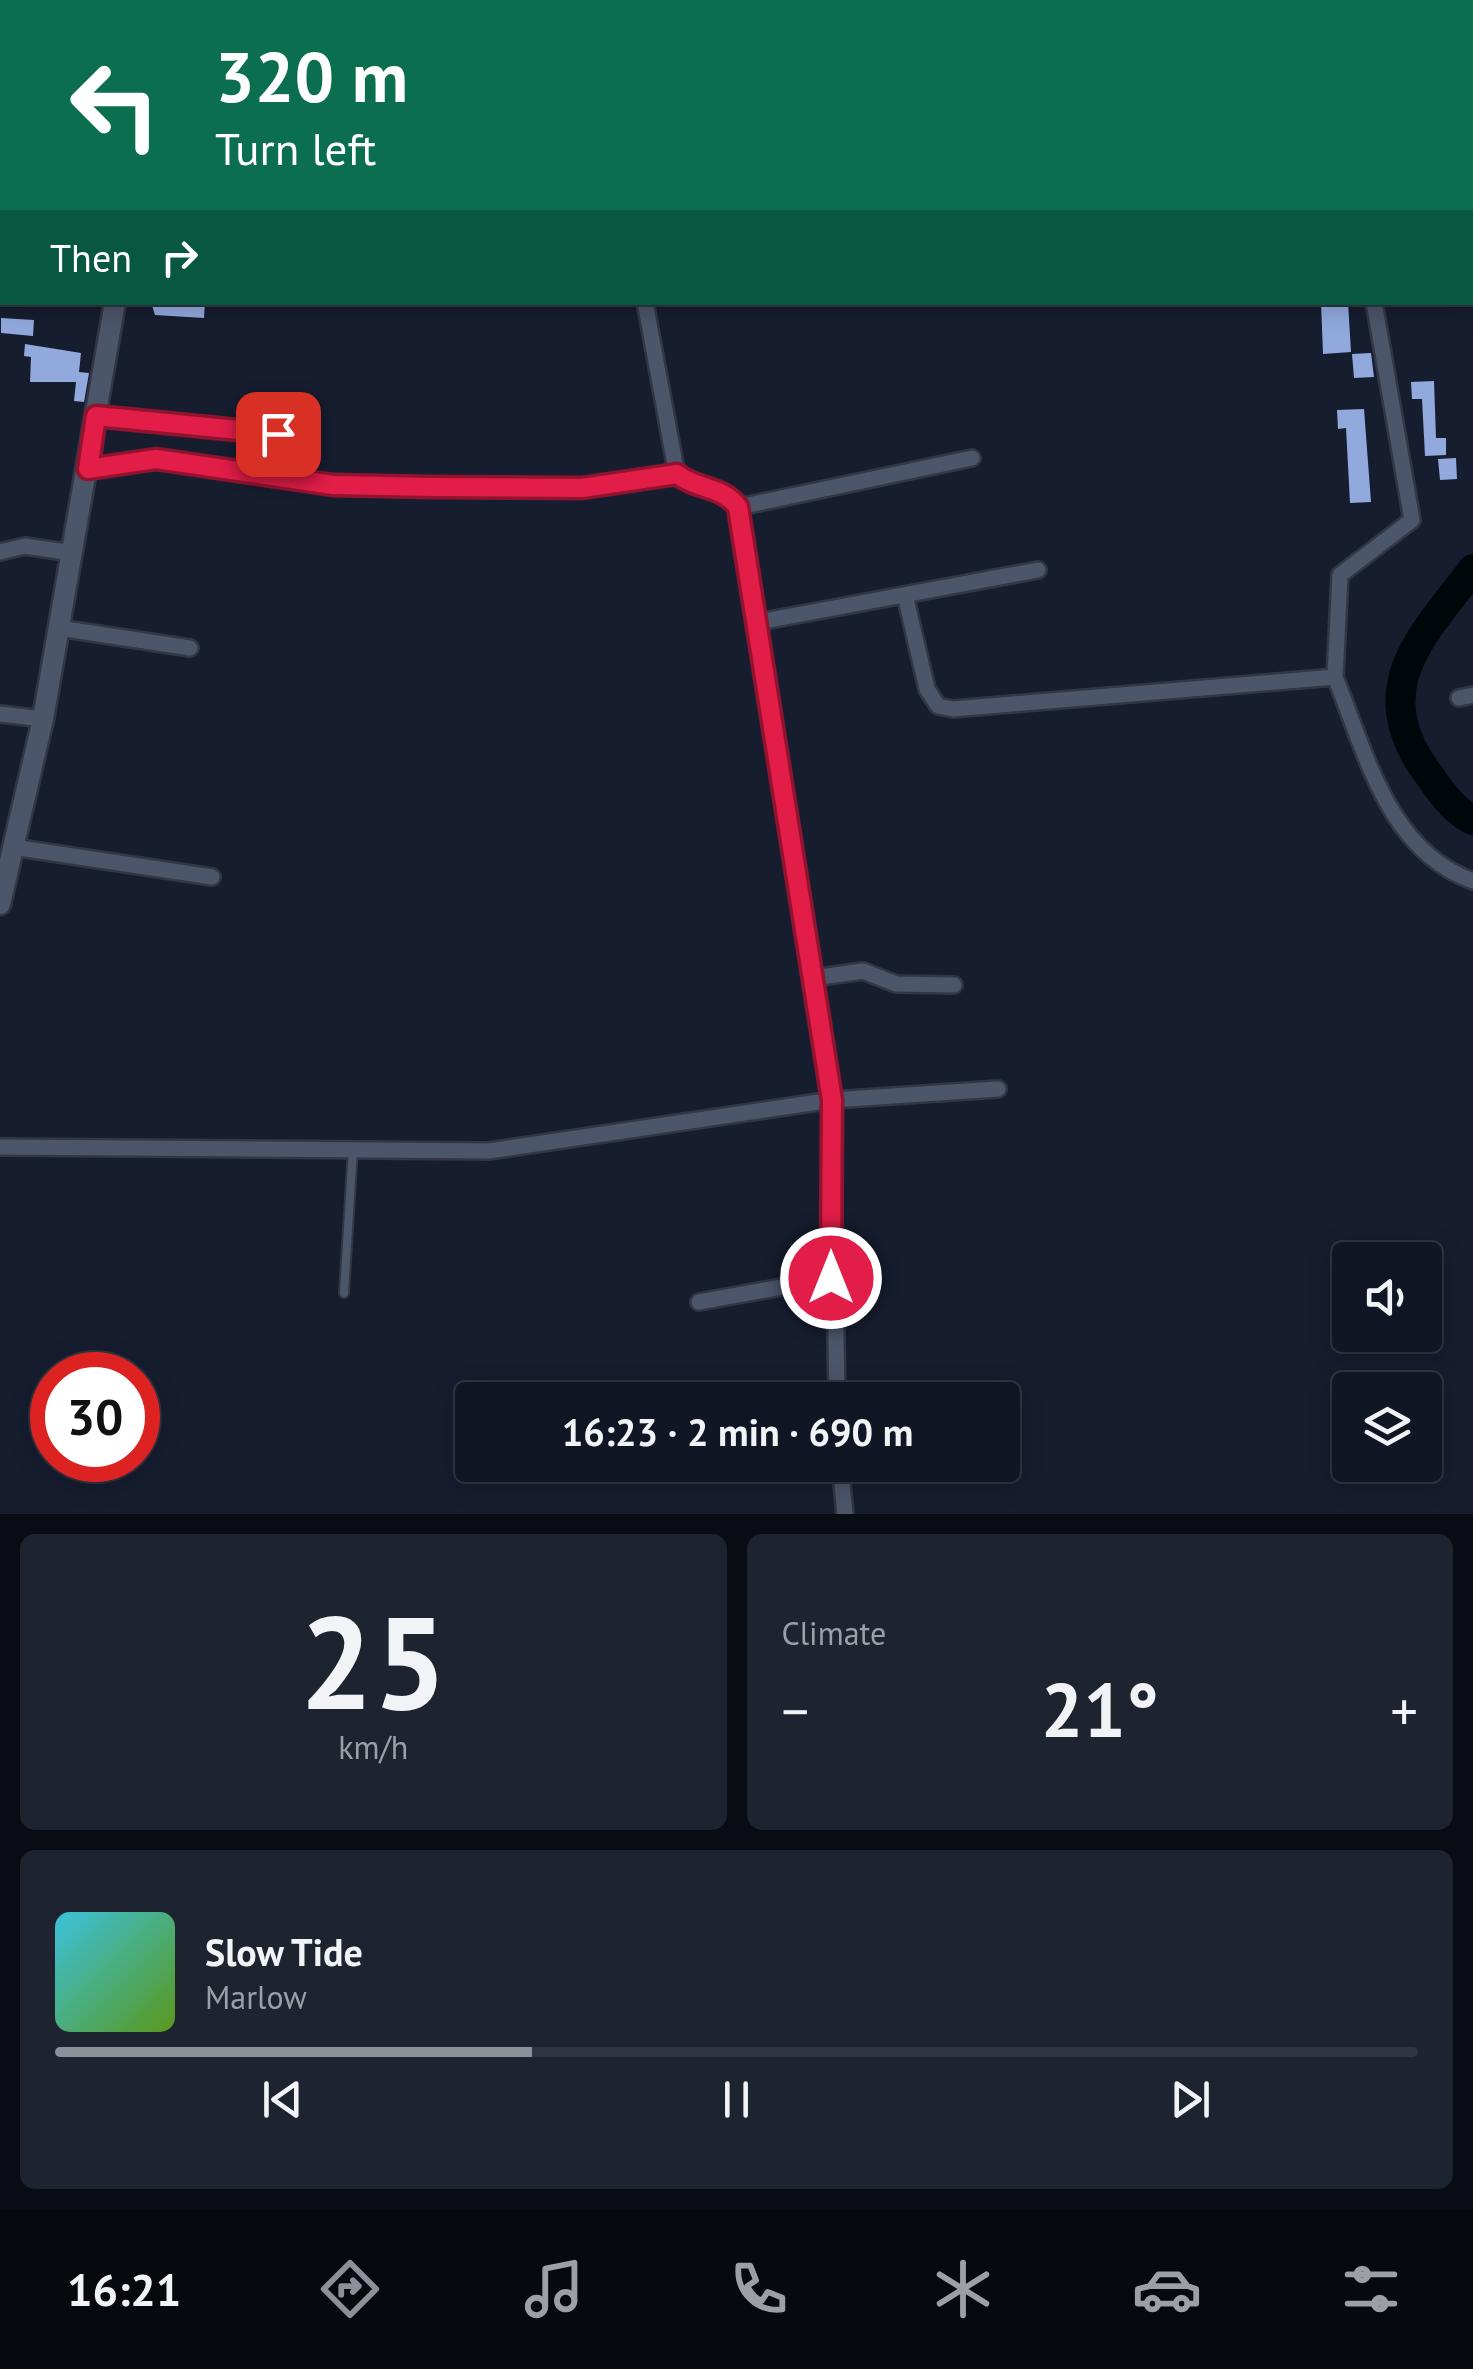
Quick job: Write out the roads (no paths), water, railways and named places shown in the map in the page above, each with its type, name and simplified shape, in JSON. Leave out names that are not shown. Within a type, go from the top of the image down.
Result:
[{"type":"street","points":[[0,904],[43,719],[114,305]]},
{"type":"street","points":[[646,305],[677,474],[689,484],[729,495],[738,507],[832,1100],[831,1278],[836,1382]]},
{"type":"street","points":[[1375,305],[1412,520],[1340,575],[1335,677],[1402,830],[1434,862],[1473,881]]},
{"type":"street","points":[[96,416],[278,434]]},
{"type":"street","points":[[738,507],[972,458]]},
{"type":"street","points":[[88,469],[156,459],[333,485],[432,487],[582,488],[677,474]]},
{"type":"street","points":[[0,552],[25,546],[72,553]]},
{"type":"street","points":[[758,622],[1038,570]]},
{"type":"street","points":[[905,594],[926,689],[938,706],[952,709],[1335,677]]},
{"type":"street","points":[[59,628],[190,648]]},
{"type":"street","points":[[0,714],[43,719]]},
{"type":"street","points":[[13,847],[212,877]]},
{"type":"street","points":[[813,978],[862,972],[896,984],[954,985]]},
{"type":"street","points":[[0,1147],[489,1150],[832,1100],[998,1088]]},
{"type":"street","points":[[699,1302],[831,1278]]},
{"type":"street","points":[[842,1482],[845,1514]]},
{"type":"lane","points":[[344,1292],[353,1149]]},
{"type":"waterway","points":[[1473,569],[1420,641],[1401,689],[1401,714],[1409,741],[1452,805],[1473,820]]}]
